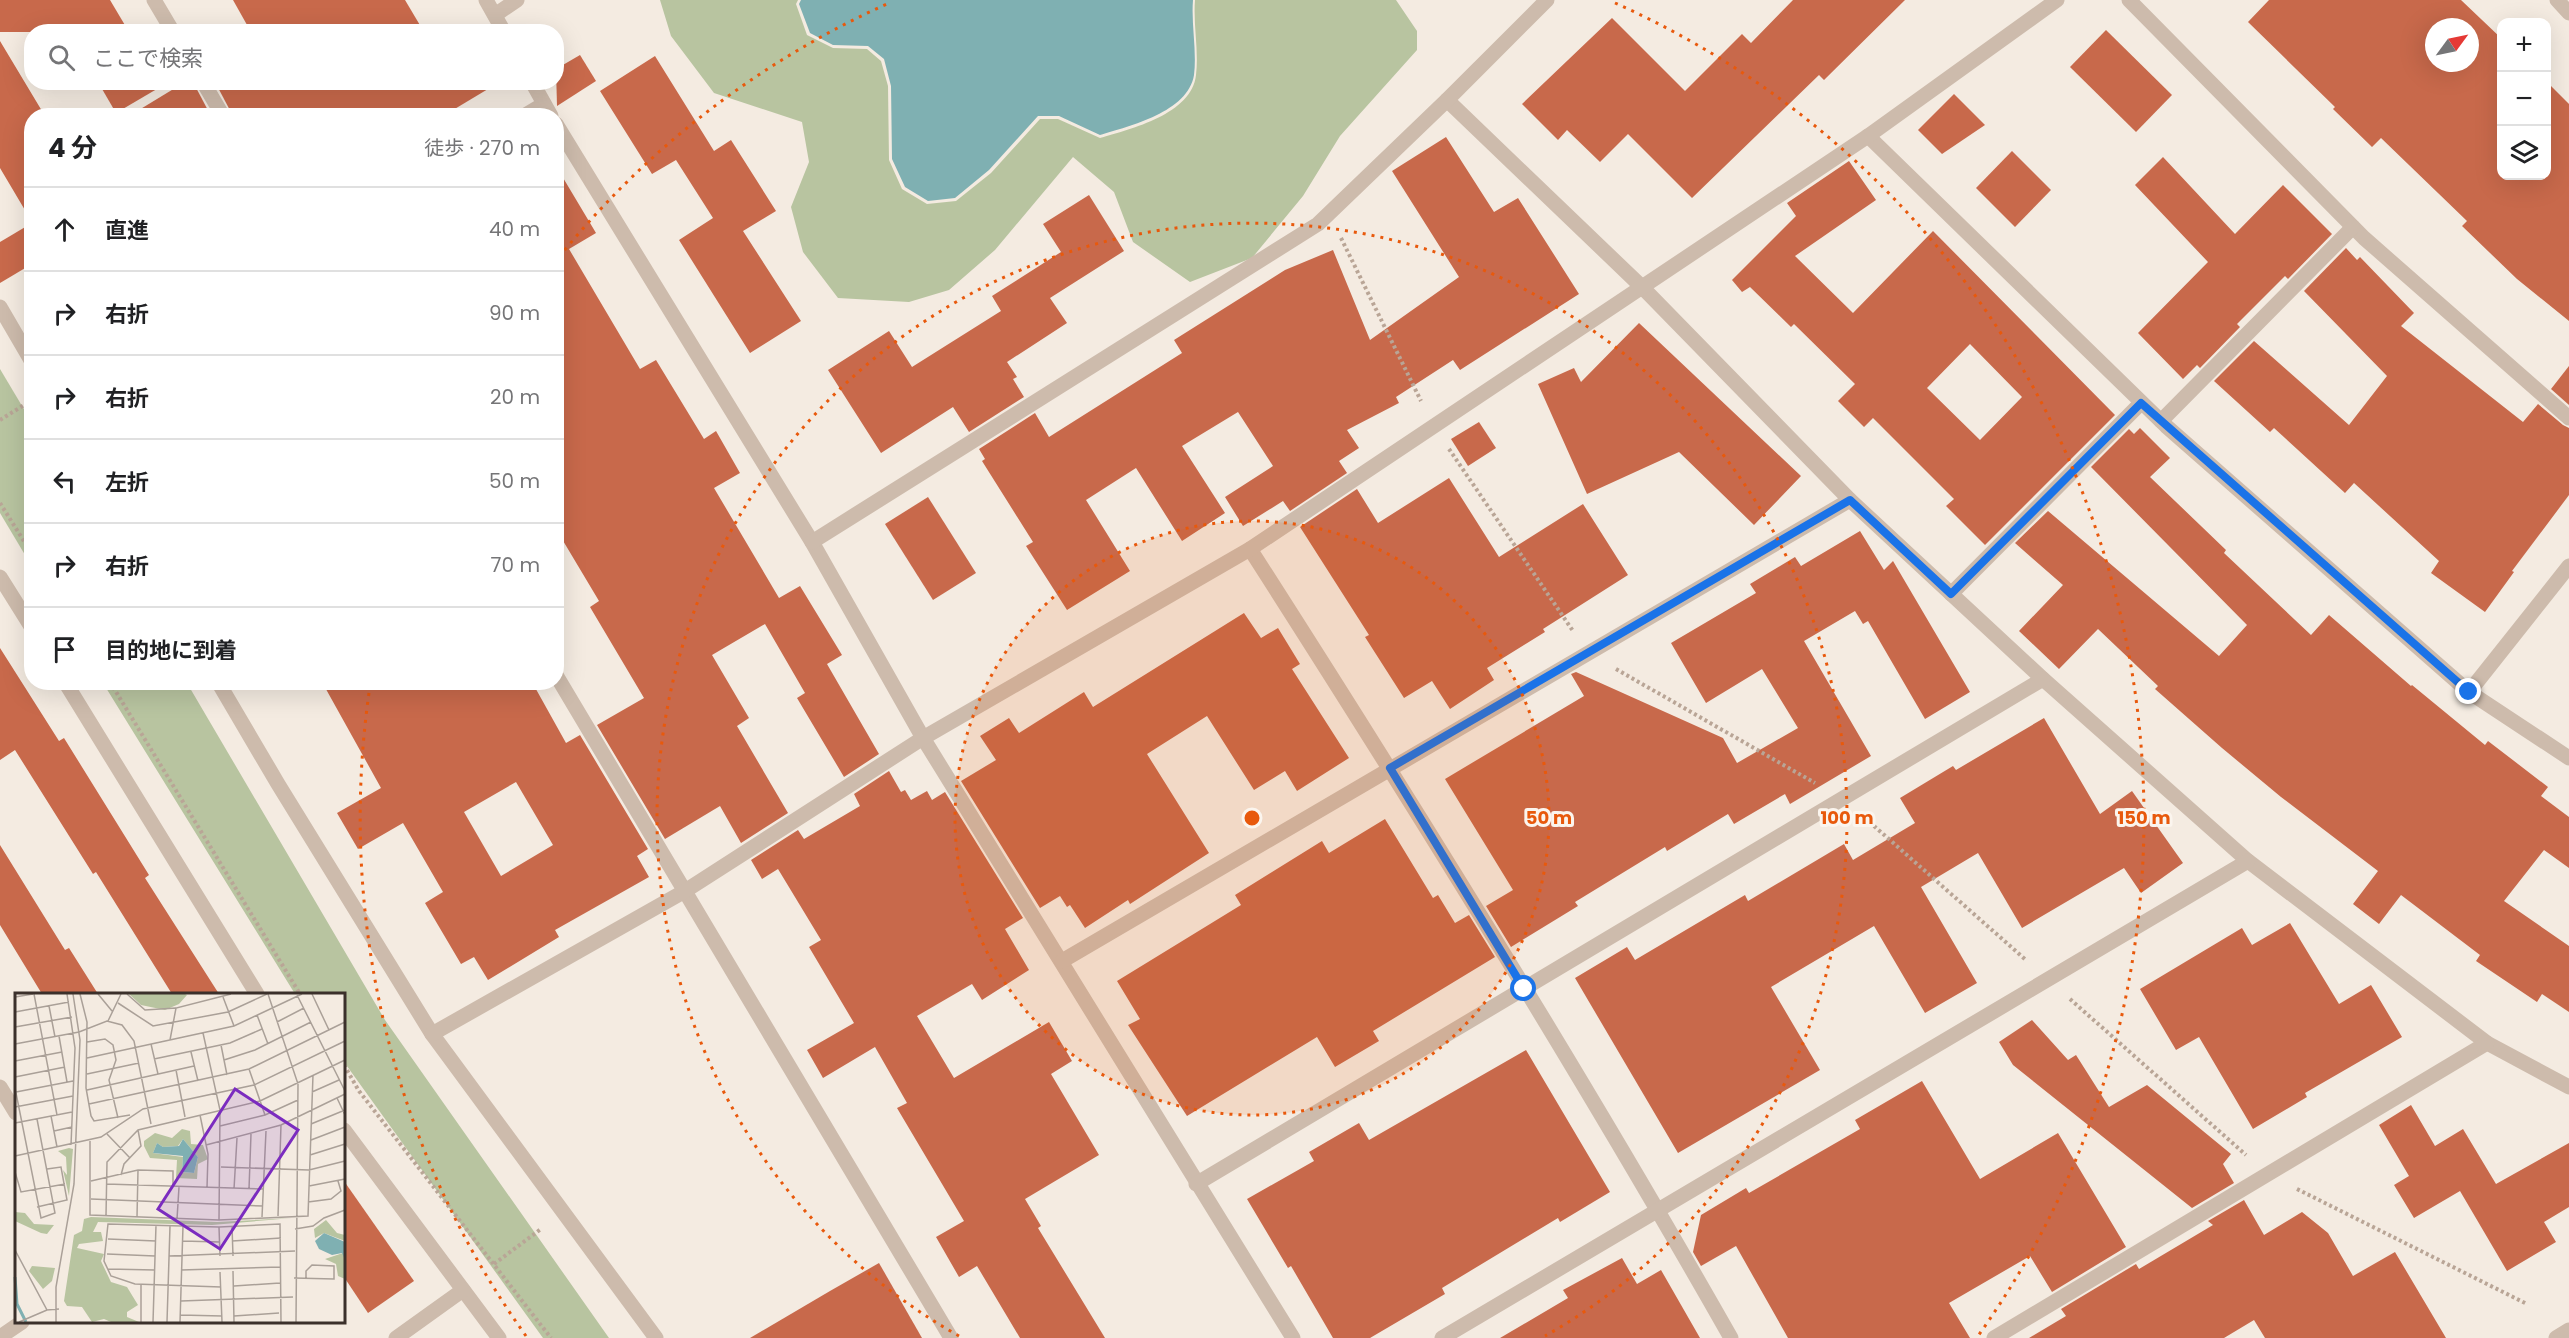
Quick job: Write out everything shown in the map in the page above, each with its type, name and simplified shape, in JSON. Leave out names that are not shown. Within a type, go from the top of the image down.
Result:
[{"type":"street","points":[[154,0],[168,24]]},
{"type":"street","points":[[486,0],[500,24]]},
{"type":"street","points":[[495,15],[517,0]]},
{"type":"street","points":[[812,542],[1318,224],[1547,0]]},
{"type":"street","points":[[432,1034],[685,891],[923,738],[1250,549],[1378,461],[1643,288],[1868,136],[2057,0]]},
{"type":"street","points":[[2129,0],[2353,227],[2569,418]]},
{"type":"street","points":[[2557,0],[2569,13]]},
{"type":"street","points":[[208,90],[219,108]]},
{"type":"street","points":[[537,90],[547,108]]},
{"type":"street","points":[[1447,100],[1643,288],[1850,500],[2043,679],[2248,861],[2487,1043],[2569,1087]]},
{"type":"street","points":[[1868,136],[2161,422],[2469,692],[2569,758]]},
{"type":"street","points":[[564,137],[812,542],[923,738],[1293,1338]]},
{"type":"street","points":[[2161,422],[2353,227]]},
{"type":"street","points":[[0,307],[24,348]]},
{"type":"street","points":[[1951,594],[2141,403]]},
{"type":"street","points":[[1062,961],[1850,500]]},
{"type":"street","points":[[1250,549],[1390,768],[1658,1210],[1731,1338]]},
{"type":"street","points":[[2469,692],[2569,566]]},
{"type":"street","points":[[0,577],[24,615]]},
{"type":"street","points":[[1196,1184],[2043,679]]},
{"type":"street","points":[[564,688],[951,1338]]},
{"type":"street","points":[[70,690],[256,993]]},
{"type":"street","points":[[223,690],[432,1034],[656,1338]]},
{"type":"street","points":[[1442,1338],[2248,861]]},
{"type":"street","points":[[1994,1338],[2487,1043]]},
{"type":"street","points":[[0,1087],[15,1111]]},
{"type":"street","points":[[345,1131],[499,1338]]},
{"type":"street","points":[[396,1338],[464,1290]]},
{"type":"street","points":[[0,1337],[21,1323]]},
{"type":"street","points":[[2556,1338],[2569,1330]]},
{"type":"path","points":[[0,420],[24,405]]},
{"type":"path","points":[[0,503],[24,541]]},
{"type":"path","points":[[115,690],[299,993]]},
{"type":"path","points":[[345,1067],[360,1091],[551,1338]]},
{"type":"path","points":[[494,1264],[563,1213]]},
{"type":"green space","points":[[660,0],[798,0],[796,4],[807,35],[833,48],[867,49],[881,61],[888,86],[889,160],[902,189],[927,204],[956,201],[991,173],[1040,119],[1058,119],[1100,138],[1128,130],[1172,110],[1192,89],[1196,75],[1195,0],[1396,0],[1417,31],[1417,50],[1340,136],[1303,196],[1252,258],[1190,282],[1133,242],[1114,192],[1073,157],[995,250],[949,290],[909,302],[838,298],[803,252],[791,207],[809,162],[802,122],[714,93],[671,36]]},
{"type":"green space","points":[[0,369],[24,409],[24,553],[0,513]]},
{"type":"green space","points":[[107,690],[191,690],[385,1020],[609,1338],[543,1338],[345,1063],[345,993],[294,993]]},
{"type":"water","points":[[801,0],[1193,0],[1194,75],[1181,99],[1170,108],[1141,122],[1100,135],[1059,116],[1038,116],[989,170],[955,198],[928,201],[905,187],[892,159],[891,86],[884,59],[868,46],[833,45],[810,33],[799,4]]},
{"type":"building","points":[[0,0],[110,0],[124,24],[24,24],[24,32],[0,32]]},
{"type":"building","points":[[233,0],[405,0],[419,24],[246,24]]},
{"type":"building","points":[[1793,0],[1905,0],[1824,80],[1819,75],[1692,198],[1628,134],[1600,162],[1567,130],[1558,140],[1522,104],[1612,18],[1685,91],[1742,34],[1751,43]]},
{"type":"building","points":[[2269,0],[2461,0],[2497,34],[2497,180],[2551,180],[2551,86],[2569,104],[2569,321],[2517,279],[2462,226],[2467,221],[2381,138],[2372,147],[2333,109],[2335,107],[2248,22]]},
{"type":"building","points":[[2106,30],[2172,95],[2136,132],[2070,67]]},
{"type":"building","points":[[0,41],[24,81],[24,90],[29,90],[40,108],[24,108],[24,208],[0,168]]},
{"type":"building","points":[[580,55],[596,81],[557,106],[557,90],[564,90],[564,64]]},
{"type":"building","points":[[655,56],[714,151],[731,140],[776,211],[743,231],[801,321],[750,353],[679,240],[713,218],[676,160],[652,174],[600,91]]},
{"type":"building","points":[[103,90],[155,90],[125,108],[113,108]]},
{"type":"building","points":[[172,90],[197,90],[207,108],[142,108]]},
{"type":"building","points":[[219,90],[486,90],[456,108],[229,108]]},
{"type":"building","points":[[1954,94],[1985,125],[1942,154],[1918,130]]},
{"type":"building","points":[[1446,137],[1494,212],[1518,198],[1579,294],[1460,370],[1453,360],[1396,397],[1399,403],[1347,430],[1359,448],[1339,461],[1347,473],[1290,511],[1283,501],[1243,526],[1225,497],[1273,466],[1238,412],[1182,446],[1225,513],[1182,541],[1136,468],[1086,500],[1130,571],[1067,610],[1026,546],[1033,542],[982,461],[985,459],[979,449],[1035,413],[1049,437],[1182,353],[1174,340],[1285,270],[1333,250],[1370,340],[1459,277],[1392,171]]},
{"type":"building","points":[[2012,151],[2051,190],[2015,227],[1976,188]]},
{"type":"building","points":[[2163,157],[2235,234],[2283,185],[2332,234],[2288,279],[2285,276],[2237,324],[2240,327],[2200,368],[2197,365],[2183,379],[2138,333],[2208,262],[2135,185]]},
{"type":"building","points":[[1849,161],[1876,200],[1795,256],[1853,313],[1933,231],[2115,415],[1985,545],[1946,506],[1954,499],[1873,418],[1864,427],[1838,401],[1855,384],[1794,324],[1791,327],[1750,287],[1742,292],[1732,280],[1796,216],[1787,203]],"holes":[[[1970,344],[2022,397],[1980,440],[1927,388]]]},
{"type":"building","points":[[564,179],[596,233],[569,249],[640,369],[656,360],[704,439],[716,431],[740,473],[714,488],[779,598],[800,586],[842,655],[827,664],[879,754],[844,777],[797,698],[805,693],[765,624],[712,655],[749,718],[737,726],[788,813],[741,843],[720,806],[665,839],[597,725],[644,698],[590,607],[599,601],[564,542]]},
{"type":"building","points":[[1089,195],[1124,251],[1050,298],[1067,323],[1007,362],[1017,377],[1013,379],[1024,397],[969,432],[953,407],[881,453],[828,370],[889,331],[912,367],[1001,311],[992,296],[1061,252],[1043,224]]},
{"type":"building","points":[[24,228],[24,269],[0,283],[0,242]]},
{"type":"building","points":[[2346,248],[2357,260],[2360,257],[2414,313],[2401,326],[2523,422],[2538,404],[2569,428],[2569,495],[2512,571],[2514,572],[2485,612],[2431,573],[2439,561],[2354,483],[2345,493],[2274,428],[2270,432],[2214,381],[2254,341],[2349,425],[2387,376],[2304,291]]},
{"type":"building","points":[[1639,323],[1801,476],[1754,525],[1679,452],[1587,494],[1538,384],[1574,368],[1581,382]]},
{"type":"building","points":[[2569,366],[2569,405],[2551,389]]},
{"type":"building","points":[[1479,422],[1496,448],[1468,466],[1451,439]]},
{"type":"building","points":[[2140,428],[2170,458],[2150,477],[2226,550],[2224,553],[2311,635],[2329,615],[2411,686],[2485,745],[2488,741],[2548,787],[2541,796],[2569,817],[2569,868],[2544,850],[2504,901],[2569,946],[2569,1012],[2542,994],[2537,1002],[2476,961],[2480,955],[2401,895],[2379,924],[2353,904],[2378,871],[2281,797],[2222,748],[2155,689],[2158,686],[2098,629],[2059,669],[2019,631],[2063,585],[2015,543],[2048,511],[2219,656],[2247,625],[2091,467],[2129,429],[2134,434]]},
{"type":"building","points":[[1449,478],[1499,557],[1583,504],[1628,575],[1543,629],[1545,632],[1487,668],[1494,680],[1450,709],[1432,681],[1404,698],[1365,637],[1369,635],[1300,527],[1357,489],[1378,523]]},
{"type":"building","points":[[928,497],[976,573],[933,600],[885,524]]},
{"type":"building","points":[[1860,531],[1884,570],[1893,561],[1970,692],[1925,719],[1868,621],[1863,624],[1855,611],[1804,641],[1871,756],[1790,804],[1785,794],[1734,824],[1728,814],[1667,851],[1665,847],[1575,902],[1578,906],[1511,947],[1486,906],[1513,890],[1445,779],[1584,696],[1571,674],[1576,672],[1723,738],[1737,763],[1798,728],[1762,669],[1706,703],[1671,643],[1756,593],[1750,584],[1795,557],[1801,566]]},
{"type":"building","points":[[1244,613],[1261,638],[1278,628],[1300,664],[1292,669],[1349,758],[1297,791],[1285,771],[1254,790],[1207,716],[1147,754],[1209,853],[1130,904],[1128,900],[1085,928],[1070,905],[1067,907],[1060,896],[1040,908],[961,781],[996,760],[980,736],[1009,718],[1019,733],[1084,692],[1093,707]]},
{"type":"building","points":[[0,648],[24,686],[24,690],[27,690],[59,741],[64,738],[149,875],[145,878],[218,993],[171,993],[96,872],[93,874],[15,750],[0,760]]},
{"type":"building","points":[[326,690],[536,690],[566,743],[580,735],[648,849],[637,856],[649,877],[555,930],[559,937],[488,980],[474,957],[461,964],[425,903],[443,892],[403,823],[358,849],[337,813],[381,788]],"holes":[[[516,782],[553,845],[501,876],[464,812]]]},
{"type":"building","points":[[2044,718],[2100,814],[2132,791],[2183,863],[2141,893],[2124,868],[2022,928],[1978,853],[1921,887],[1977,983],[1925,1013],[1874,926],[1771,987],[1820,1070],[1678,1153],[1575,978],[1627,947],[1635,960],[1745,895],[1748,901],[1844,844],[1853,860],[1915,823],[1900,798],[1953,766],[1956,770]]},
{"type":"building","points":[[889,771],[901,792],[905,790],[911,800],[927,791],[932,800],[945,792],[1023,918],[1005,929],[1029,970],[982,1000],[972,984],[917,1016],[954,1078],[1049,1022],[1072,1061],[1051,1074],[1099,1155],[1025,1199],[1041,1226],[1038,1228],[1105,1338],[1020,1338],[977,1266],[959,1277],[936,1237],[964,1221],[897,1108],[907,1103],[875,1047],[823,1078],[807,1050],[854,1023],[809,947],[821,940],[778,869],[762,879],[751,860],[798,830],[804,839],[860,806],[854,794]]},
{"type":"building","points":[[1385,819],[1433,898],[1438,895],[1455,923],[1469,915],[1495,957],[1373,1031],[1379,1041],[1335,1067],[1317,1037],[1187,1116],[1128,1025],[1140,1019],[1117,981],[1241,905],[1235,895],[1322,841],[1329,853]]},
{"type":"building","points":[[0,845],[65,950],[69,948],[97,993],[41,993],[0,925]]},
{"type":"building","points":[[2290,923],[2339,1004],[2371,985],[2402,1037],[2305,1093],[2307,1097],[2253,1129],[2199,1037],[2176,1050],[2140,989],[2242,928],[2252,945]]},
{"type":"building","points":[[2032,1020],[2068,1060],[2076,1055],[2109,1107],[2147,1085],[2231,1154],[2223,1164],[2234,1183],[2192,1208],[2013,1065],[1999,1042]]},
{"type":"building","points":[[1526,1050],[1610,1192],[1560,1222],[1558,1218],[1442,1288],[1445,1294],[1370,1338],[1333,1338],[1291,1266],[1288,1268],[1247,1199],[1314,1161],[1309,1152],[1359,1123],[1369,1140]]},
{"type":"building","points":[[1922,1081],[1980,1179],[2058,1133],[2126,1247],[2052,1292],[2030,1256],[1949,1303],[1970,1338],[1788,1338],[1736,1246],[1701,1266],[1693,1252],[1701,1215],[1746,1188],[1749,1193],[1860,1129],[1855,1120]]},
{"type":"building","points":[[2411,1105],[2435,1146],[2463,1129],[2496,1184],[2569,1143],[2569,1207],[2544,1222],[2556,1242],[2507,1271],[2460,1191],[2414,1218],[2394,1185],[2409,1176],[2379,1125]]},
{"type":"building","points":[[345,1182],[414,1281],[368,1313],[345,1278]]},
{"type":"building","points":[[2244,1200],[2264,1235],[2302,1212],[2328,1233],[2353,1276],[2395,1252],[2446,1338],[2265,1338],[2254,1320],[2224,1338],[2029,1338],[2066,1316],[2061,1309],[2136,1264],[2139,1269],[2213,1225],[2208,1221]]},
{"type":"building","points":[[1622,1258],[1637,1284],[1661,1270],[1700,1338],[1500,1338],[1568,1298],[1563,1290]]},
{"type":"building","points":[[879,1263],[922,1338],[750,1338],[830,1291]]},
{"type":"route","points":[[1524,989],[1390,768],[1850,500],[1951,594],[2141,403],[2469,692]]}]
